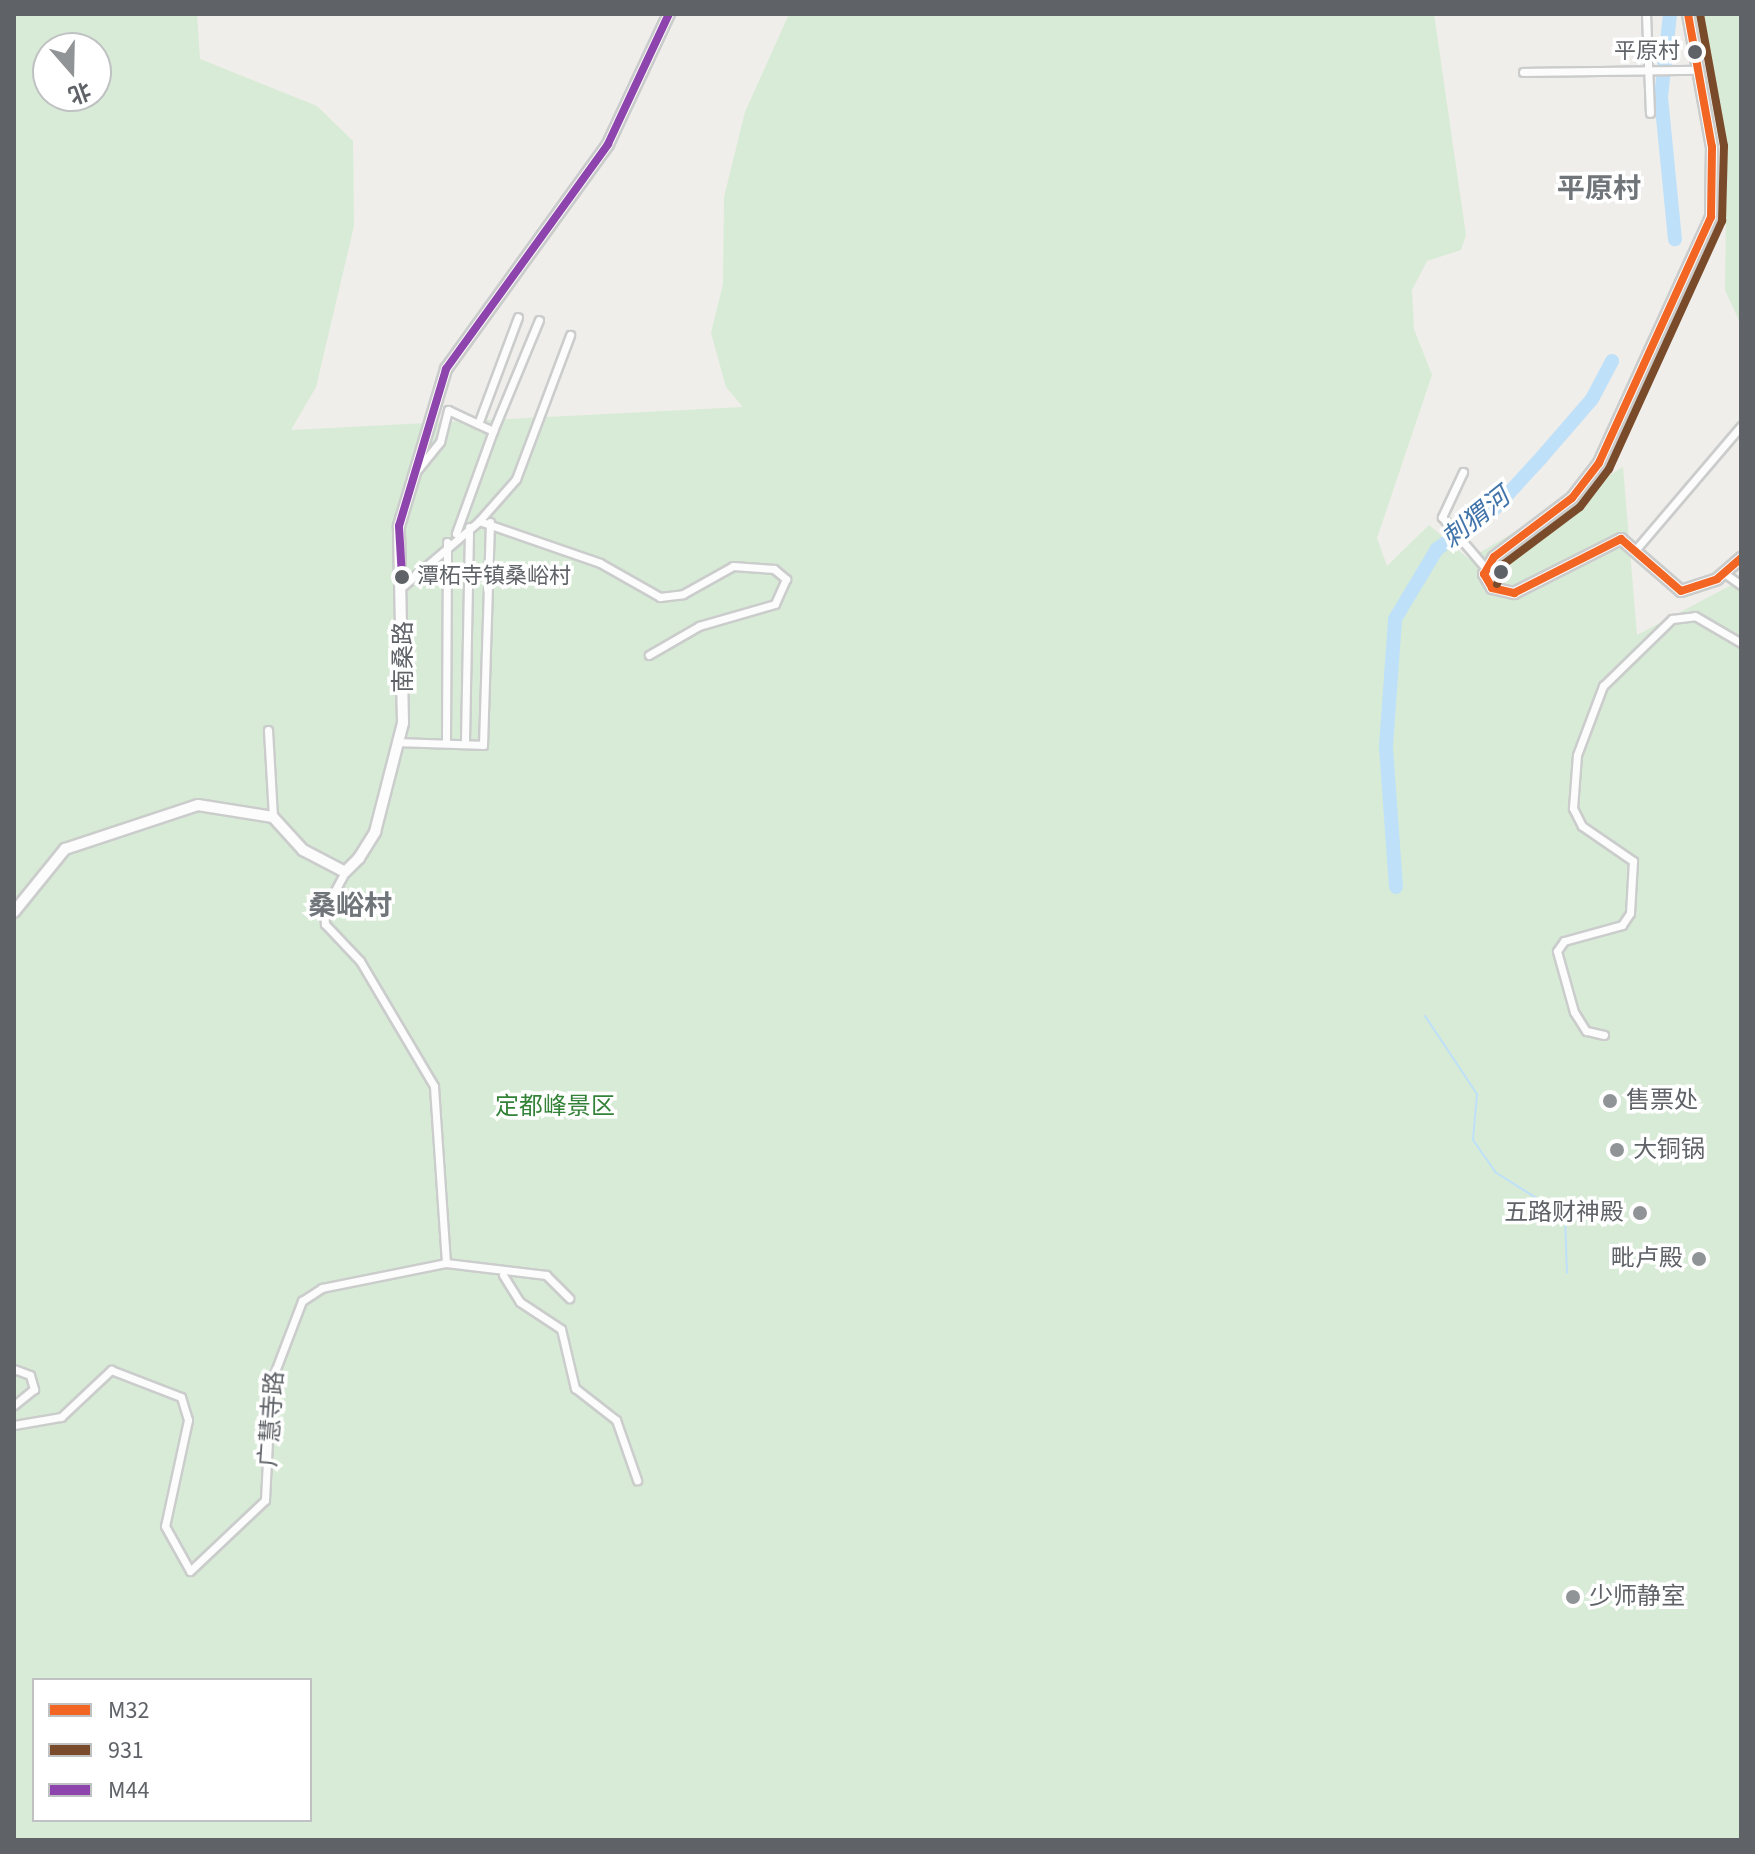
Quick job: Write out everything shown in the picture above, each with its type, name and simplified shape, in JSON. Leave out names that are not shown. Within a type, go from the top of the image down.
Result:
[{"type":"street","name":"南桑路","points":[[345,872],[375,832],[398,742],[403,586],[399,526],[454,354],[608,144],[669,14]]},
{"type":"street","points":[[1646,14],[1652,70],[1650,113]]},
{"type":"street","points":[[1688,14],[1715,169],[1704,236],[1599,463],[1572,498],[1494,557],[1484,574],[1492,588],[1514,593],[1608,541],[1637,548],[1674,590],[1699,588],[1741,558]]},
{"type":"street","points":[[1523,72],[1696,70]]},
{"type":"street","points":[[478,424],[518,317]]},
{"type":"street","points":[[455,535],[493,431],[539,320]]},
{"type":"street","points":[[403,586],[455,535],[479,521],[516,479],[570,335]]},
{"type":"street","points":[[416,471],[440,442],[448,410],[493,431]]},
{"type":"street","points":[[1637,548],[1741,426]]},
{"type":"street","points":[[1463,472],[1444,504],[1447,523],[1483,565]]},
{"type":"street","points":[[479,521],[490,522],[600,563],[660,597],[683,594],[733,566],[774,569],[786,579],[775,604],[699,626],[649,655]]},
{"type":"street","points":[[398,742],[465,740],[483,745],[490,522]]},
{"type":"street","points":[[465,740],[469,527]]},
{"type":"street","points":[[446,740],[447,542]]},
{"type":"street","points":[[1724,573],[1741,585]]},
{"type":"street","points":[[1604,1035],[1586,1031],[1574,1012],[1557,951],[1564,941],[1622,925],[1630,913],[1633,861],[1582,826],[1573,808],[1577,755],[1603,686],[1672,619],[1695,616],[1741,643]]},
{"type":"street","points":[[268,730],[273,817]]},
{"type":"street","points":[[14,912],[50,863],[84,841],[198,805],[273,817],[303,850],[345,872],[324,911],[325,924],[360,961],[434,1086],[446,1263],[489,1264],[503,1275],[520,1302],[561,1329],[575,1388],[616,1420],[625,1461],[637,1480]]},
{"type":"street","name":"广慧寺路","points":[[14,1425],[61,1417],[111,1370],[181,1397],[188,1420],[165,1526],[190,1571],[265,1500],[271,1382],[302,1301],[322,1288],[446,1263]]},
{"type":"street","points":[[503,1275],[546,1275],[569,1298]]},
{"type":"street","points":[[14,1369],[30,1375],[34,1389],[14,1405]]},
{"type":"green space","name":"定都峰景区","points":[[14,14],[197,14],[200,59],[317,106],[353,141],[354,226],[316,387],[291,430],[743,407],[726,387],[711,333],[723,284],[724,197],[745,112],[789,14],[1434,14],[1466,235],[1461,250],[1427,261],[1412,290],[1414,329],[1432,375],[1377,538],[1387,566],[1429,525],[1469,559],[1623,467],[1637,635],[1741,580],[1741,1840],[14,1840]]},
{"type":"green space","points":[[1702,14],[1741,14],[1741,325],[1725,290],[1727,144]]},
{"type":"waterway","name":"刺猬河","points":[[1670,14],[1661,97],[1675,239]]},
{"type":"waterway","name":"刺猬河","points":[[1396,887],[1386,746],[1395,619],[1437,549],[1495,508],[1592,399],[1612,361]]},
{"type":"waterway","points":[[1425,1016],[1477,1094],[1473,1140],[1495,1172],[1565,1216],[1567,1273]]},
{"type":"transit line","name":"M44","points":[[402,577],[399,526],[446,369],[608,144],[669,14]]},
{"type":"transit line","name":"M32","points":[[1688,14],[1712,147],[1711,217],[1599,463],[1572,498],[1494,557],[1484,574],[1492,588],[1514,593],[1621,539],[1681,591],[1717,579],[1741,558]]},
{"type":"transit line","name":"931","points":[[1497,584],[1504,564],[1580,507],[1609,469],[1722,221],[1724,146],[1700,14]]},
{"type":"place","name":"平原村","points":[[1695,52]]},
{"type":"place","name":"潭柘寺镇桑峪村","points":[[402,577]]},
{"type":"place","name":"售票处","points":[[1610,1101]]},
{"type":"place","name":"大铜锅","points":[[1617,1150]]},
{"type":"place","name":"五路财神殿","points":[[1640,1213]]},
{"type":"place","name":"毗卢殿","points":[[1699,1259]]},
{"type":"place","name":"少师静室","points":[[1573,1597]]},
{"type":"district","name":"平原村","points":[[1599,189]]},
{"type":"district","name":"桑峪村","points":[[350,906]]}]
